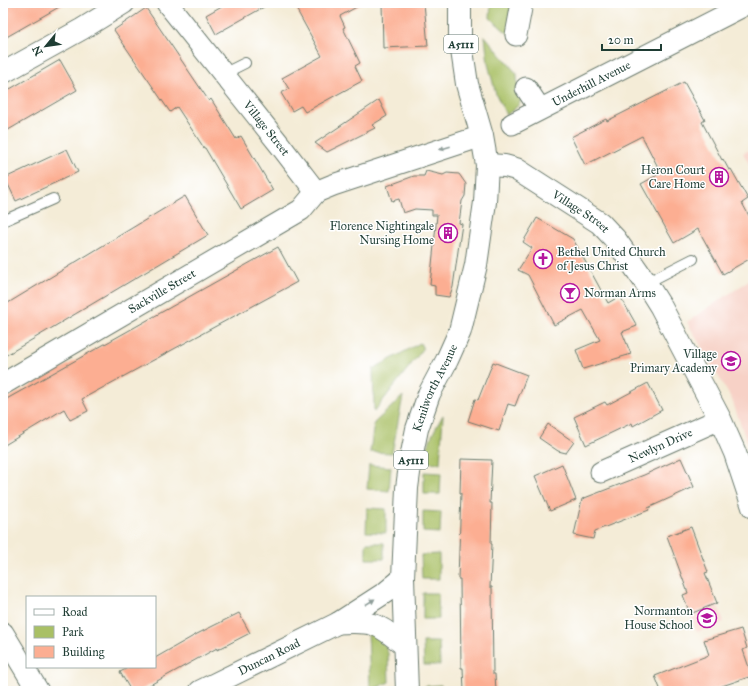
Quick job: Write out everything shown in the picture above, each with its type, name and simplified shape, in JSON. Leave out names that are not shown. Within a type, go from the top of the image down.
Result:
[{"type":"main road","name":"A5111","points":[[460,3],[460,37],[467,84],[482,136]]},
{"type":"main road","name":"Kenilworth Avenue","points":[[407,691],[404,578],[407,488],[411,458],[417,429],[429,394],[460,332],[468,303],[482,233],[486,202],[487,165],[482,136]]},
{"type":"main road","name":"Village Street","points":[[487,165],[505,166],[516,169],[600,223],[616,239],[661,307],[720,419],[735,453],[753,507]]},
{"type":"street","points":[[3,73],[82,29],[124,3]]},
{"type":"street","name":"Village Street","points":[[167,3],[316,192]]},
{"type":"street","points":[[516,35],[522,3]]},
{"type":"street","name":"Underhill Avenue","points":[[512,124],[749,3]]},
{"type":"street","name":"Underhill Avenue","points":[[526,88],[540,110]]},
{"type":"street","points":[[316,192],[482,136]]},
{"type":"street","name":"Sackville Street","points":[[3,384],[301,210],[316,192]]},
{"type":"street","name":"Newlyn Drive","points":[[601,472],[720,419]]},
{"type":"street","name":"Duncan Road","points":[[200,691],[338,623],[386,592],[404,578]]},
{"type":"street","name":"Duncan Road","points":[[338,623],[368,622],[378,626],[405,646]]},
{"type":"street","points":[[3,633],[38,691]]},
{"type":"lane","points":[[223,74],[245,63]]},
{"type":"lane","points":[[3,221],[53,199]]},
{"type":"lane","points":[[646,283],[693,259]]},
{"type":"shaded area","points":[[753,149],[753,171],[743,153]]},
{"type":"shaded area","name":"Village Primary Academy","points":[[753,278],[753,459],[732,400],[687,322]]},
{"type":"shaded area","name":"Normanton House School","points":[[717,603],[724,622],[697,632],[690,614]]},
{"type":"green space","points":[[491,3],[518,3],[513,38],[490,18]]},
{"type":"green space","points":[[485,36],[517,74],[521,98],[514,110],[506,115],[496,94],[488,64]]},
{"type":"green space","points":[[420,343],[423,349],[374,412],[373,369]]},
{"type":"green space","points":[[403,396],[392,453],[370,452],[374,423]]},
{"type":"green space","points":[[443,415],[440,463],[426,462],[429,443],[433,432]]},
{"type":"green space","points":[[369,465],[391,467],[389,491],[367,489]]},
{"type":"green space","points":[[424,472],[441,473],[440,494],[424,494]]},
{"type":"green space","points":[[367,508],[386,509],[386,533],[366,532]]},
{"type":"green space","points":[[423,511],[441,512],[440,533],[423,532]]},
{"type":"green space","points":[[366,543],[384,543],[384,559],[366,559]]},
{"type":"green space","points":[[439,554],[439,579],[422,579],[421,555]]},
{"type":"green space","points":[[423,593],[438,593],[439,619],[423,619]]},
{"type":"green space","points":[[368,630],[381,639],[385,645],[388,653],[389,682],[370,691]]},
{"type":"green space","points":[[423,642],[439,642],[440,665],[424,665]]},
{"type":"green space","points":[[441,685],[441,691],[425,691],[425,686]]},
{"type":"building","points":[[3,3],[66,3],[3,39]]},
{"type":"building","points":[[227,3],[271,3],[216,34],[206,15]]},
{"type":"building","points":[[293,3],[364,3],[340,16],[345,27],[343,28],[360,63],[355,66],[362,81],[305,112],[301,106],[292,111],[281,93],[289,89],[282,78],[322,56]]},
{"type":"building","points":[[382,3],[424,3],[428,46],[383,48]]},
{"type":"building","points":[[146,8],[209,101],[211,99],[236,139],[241,136],[273,190],[241,209],[205,148],[177,107],[170,112],[114,30]]},
{"type":"building","points":[[60,60],[77,90],[3,133],[3,93]]},
{"type":"building","name":"Heron Court Care Home","points":[[684,82],[705,120],[702,122],[722,160],[723,159],[729,170],[731,169],[748,199],[742,203],[753,223],[753,257],[723,274],[698,229],[674,243],[641,184],[661,173],[642,136],[585,165],[571,137],[606,119],[607,121]]},
{"type":"building","points":[[379,100],[387,116],[372,125],[375,128],[327,152],[315,143]]},
{"type":"building","points":[[67,149],[78,172],[16,201],[5,178]]},
{"type":"building","name":"Florence Nightingale Nursing Home","points":[[426,171],[443,175],[447,173],[459,174],[466,184],[459,223],[462,224],[453,287],[449,297],[435,295],[435,286],[430,285],[437,215],[432,215],[432,210],[415,209],[403,213],[399,199],[392,201],[387,186],[414,176],[424,176]]},
{"type":"building","points":[[185,196],[208,235],[3,357],[3,306]]},
{"type":"building","points":[[537,218],[573,239],[608,303],[620,296],[637,326],[622,332],[631,354],[583,369],[576,350],[600,340],[583,310],[554,325],[528,275],[518,270],[532,248],[523,242]]},
{"type":"building","points":[[278,247],[297,282],[82,399],[88,411],[70,420],[64,409],[3,446],[3,401]]},
{"type":"building","points":[[493,362],[527,375],[515,406],[508,404],[499,431],[468,421],[475,399],[478,400]]},
{"type":"building","points":[[648,383],[662,410],[633,426],[632,423],[586,445],[574,417],[605,402],[607,405]]},
{"type":"building","points":[[548,424],[574,442],[566,453],[558,451],[539,438]]},
{"type":"building","points":[[681,458],[694,487],[648,508],[649,510],[595,531],[593,539],[574,535],[582,499],[644,475]]},
{"type":"building","points":[[461,459],[492,460],[490,503],[492,503],[492,544],[490,587],[492,587],[493,674],[495,674],[496,691],[464,691],[463,668],[461,668],[460,579],[458,579]]},
{"type":"building","points":[[562,464],[576,500],[550,511],[535,476]]},
{"type":"building","points":[[691,527],[708,572],[705,573],[717,603],[690,614],[683,595],[688,593],[667,536]]},
{"type":"building","points":[[239,613],[250,633],[217,650],[217,648],[139,691],[131,691],[120,672],[128,668],[156,668],[156,657],[197,634]]},
{"type":"building","points":[[741,629],[747,648],[743,650],[752,676],[707,691],[661,691],[655,676],[709,655],[704,640]]},
{"type":"place","name":"Heron Court Care Home","points":[[719,177]]},
{"type":"place","name":"Florence Nightingale Nursing Home","points":[[448,233]]},
{"type":"place","name":"Bethel United Church of Jesus Christ","points":[[543,259]]},
{"type":"place","name":"Norman Arms","points":[[570,293]]},
{"type":"place","name":"Village Primary Academy","points":[[731,361]]},
{"type":"place","name":"Normanton House School","points":[[707,618]]}]
